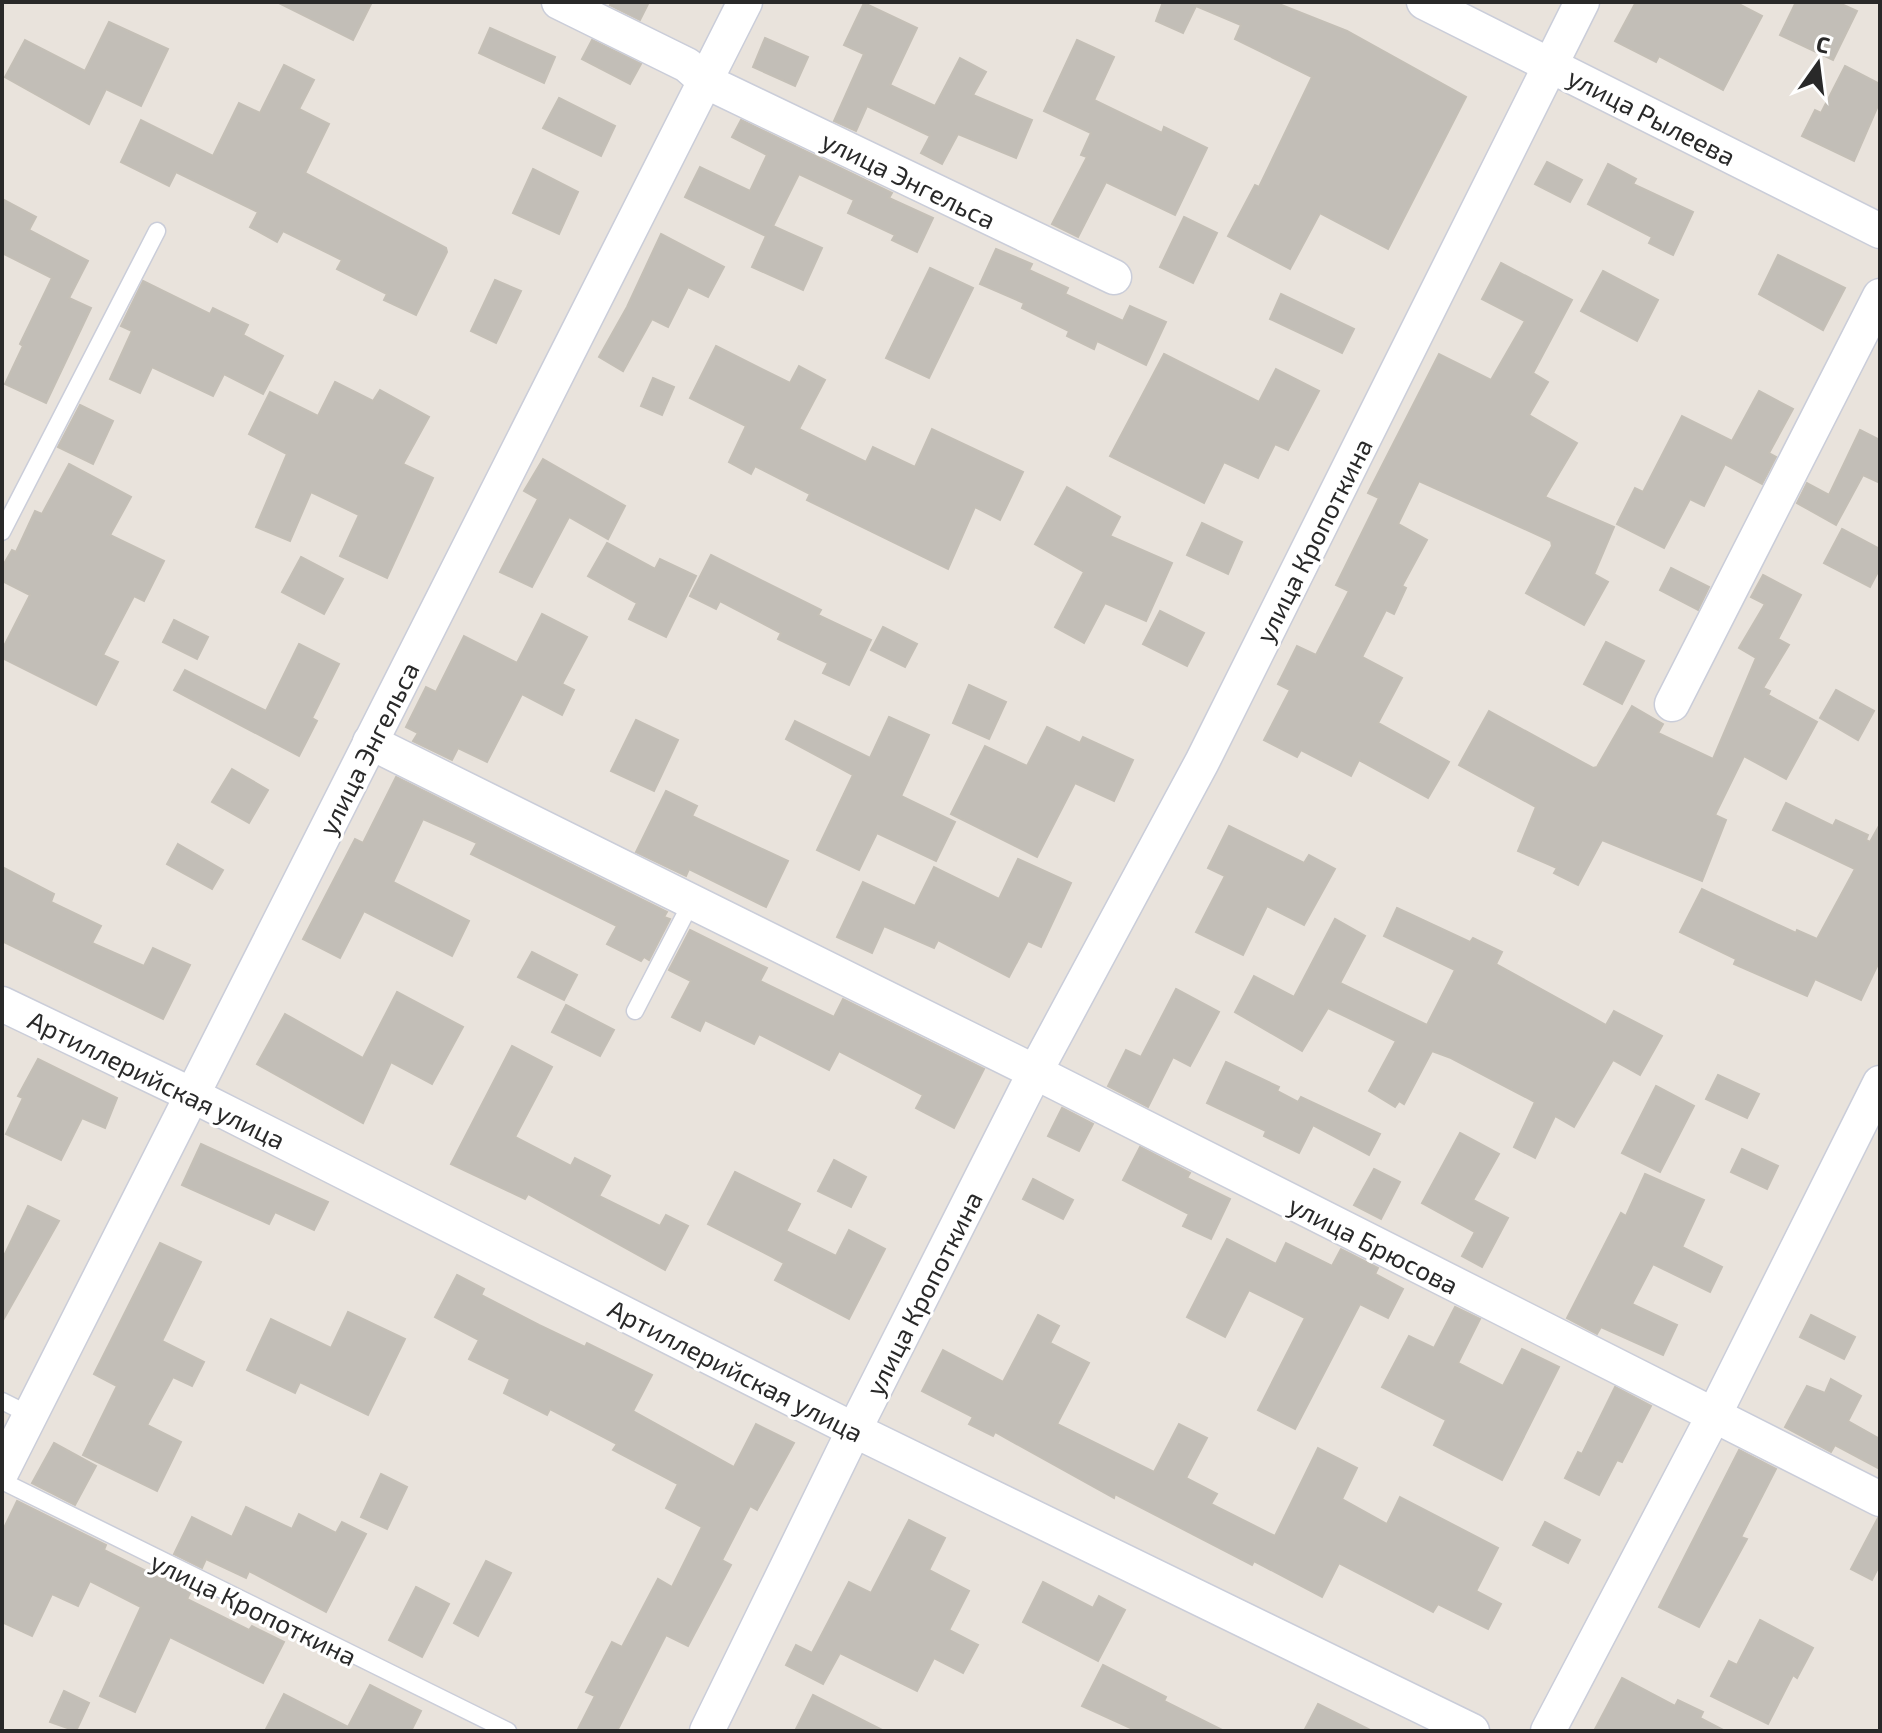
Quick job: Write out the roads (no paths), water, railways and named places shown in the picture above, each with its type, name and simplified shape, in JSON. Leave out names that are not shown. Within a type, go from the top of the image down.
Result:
[{"type":"street","name":"улица Энгельса","points":[[559,2],[687,65],[705,81],[1114,277]]},
{"type":"street","name":"улица Энгельса","points":[[2,1471],[16,1408],[192,1095],[745,2]]},
{"type":"street","name":"улица Рылеева","points":[[1424,2],[1880,231]]},
{"type":"street","name":"улица Кропоткина","points":[[707,1731],[854,1430],[1035,1072],[1202,762],[1582,2]]},
{"type":"street","points":[[1672,704],[1880,296]]},
{"type":"street","points":[[370,742],[1035,1072]]},
{"type":"street","name":"Артиллерийская улица","points":[[2,1004],[192,1095],[854,1430],[1472,1731]]},
{"type":"street","name":"улица Брюсова","points":[[1035,1072],[1880,1499]]},
{"type":"street","points":[[1548,1731],[1714,1415],[1880,1083]]},
{"type":"lane","points":[[2,532],[157,231]]},
{"type":"lane","points":[[635,1011],[692,901]]},
{"type":"lane","name":"улица Кропоткина","points":[[2,1481],[508,1731]]}]
